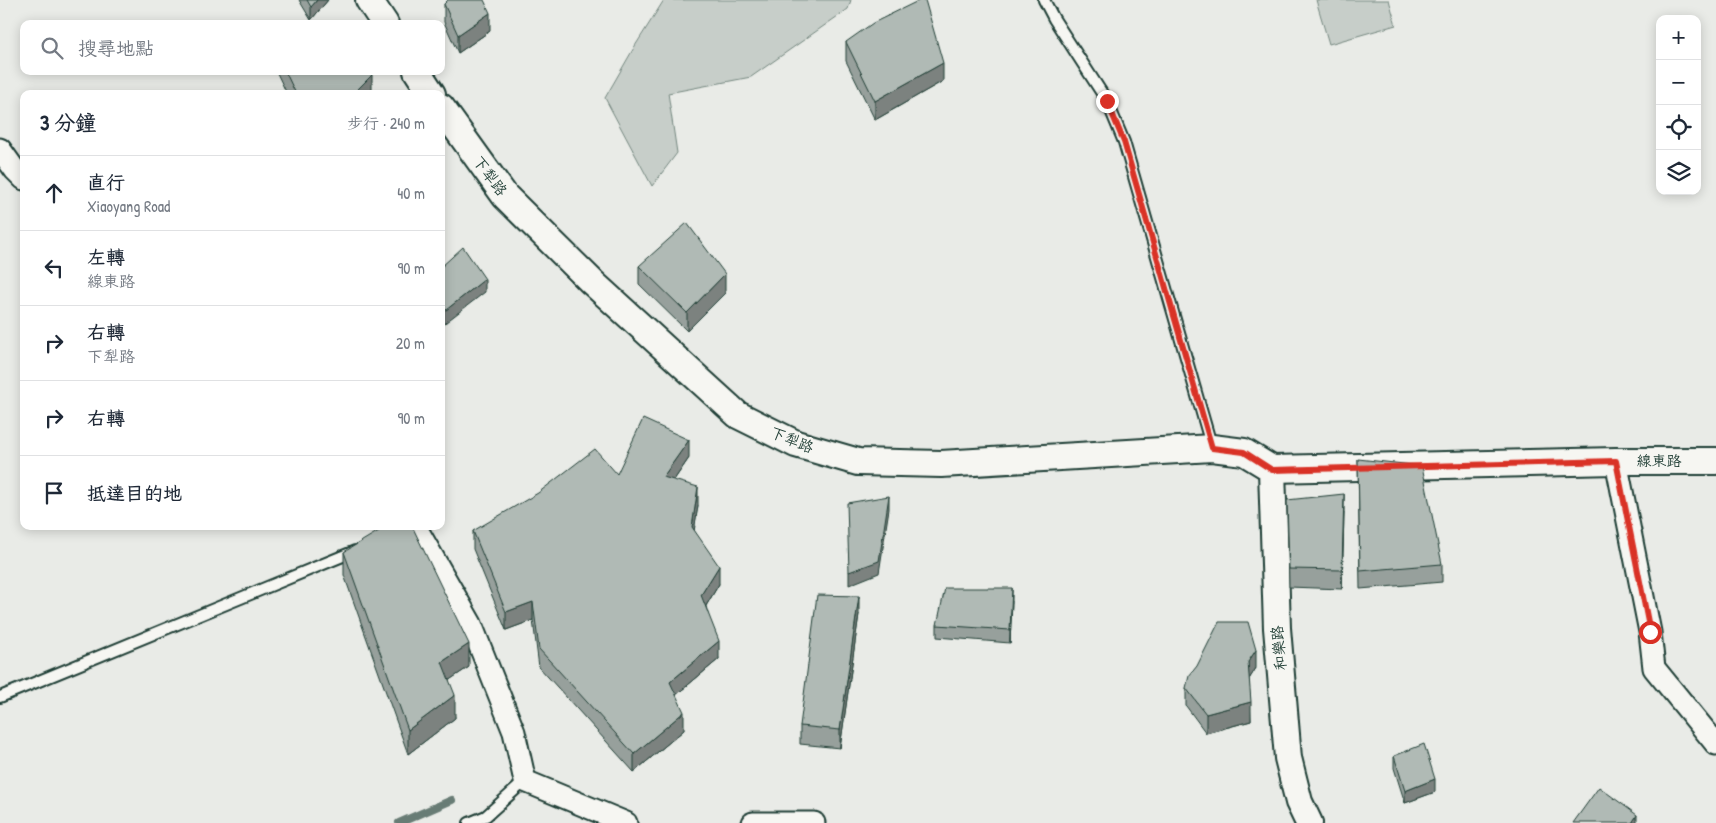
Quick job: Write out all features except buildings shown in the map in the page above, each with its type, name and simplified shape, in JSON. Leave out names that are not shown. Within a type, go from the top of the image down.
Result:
[{"type":"street","points":[[369,0],[382,20]]},
{"type":"street","points":[[420,75],[429,90]]},
{"type":"street","name":"下犁路","points":[[445,113],[505,196],[592,282],[738,415],[796,444],[858,462],[941,464],[1212,448],[1244,452],[1272,470]]},
{"type":"street","points":[[0,149],[20,175]]},
{"type":"street","points":[[1616,461],[1650,632],[1654,668],[1716,744]]},
{"type":"street","name":"線東路","points":[[1272,470],[1616,461],[1716,461]]},
{"type":"street","name":"和樂路","points":[[1272,470],[1276,628],[1288,758],[1299,802],[1310,823]]},
{"type":"street","points":[[417,530],[471,624],[514,732],[525,781],[626,823]]},
{"type":"street","points":[[753,823],[814,823]]},
{"type":"lane","points":[[1044,0],[1054,19],[1107,101],[1124,142],[1212,448]]},
{"type":"lane","points":[[0,697],[366,547]]},
{"type":"lane","points":[[469,823],[486,816],[525,781]]},
{"type":"shaded area","points":[[664,0],[851,0],[848,9],[751,77],[668,93],[677,153],[652,186],[605,98]]},
{"type":"shaded area","points":[[1316,0],[1389,0],[1396,25],[1329,44]]},
{"type":"waterway","points":[[399,823],[452,800]]},
{"type":"route","points":[[1107,101],[1124,142],[1212,448],[1244,452],[1272,470],[1616,461],[1650,632]]}]
